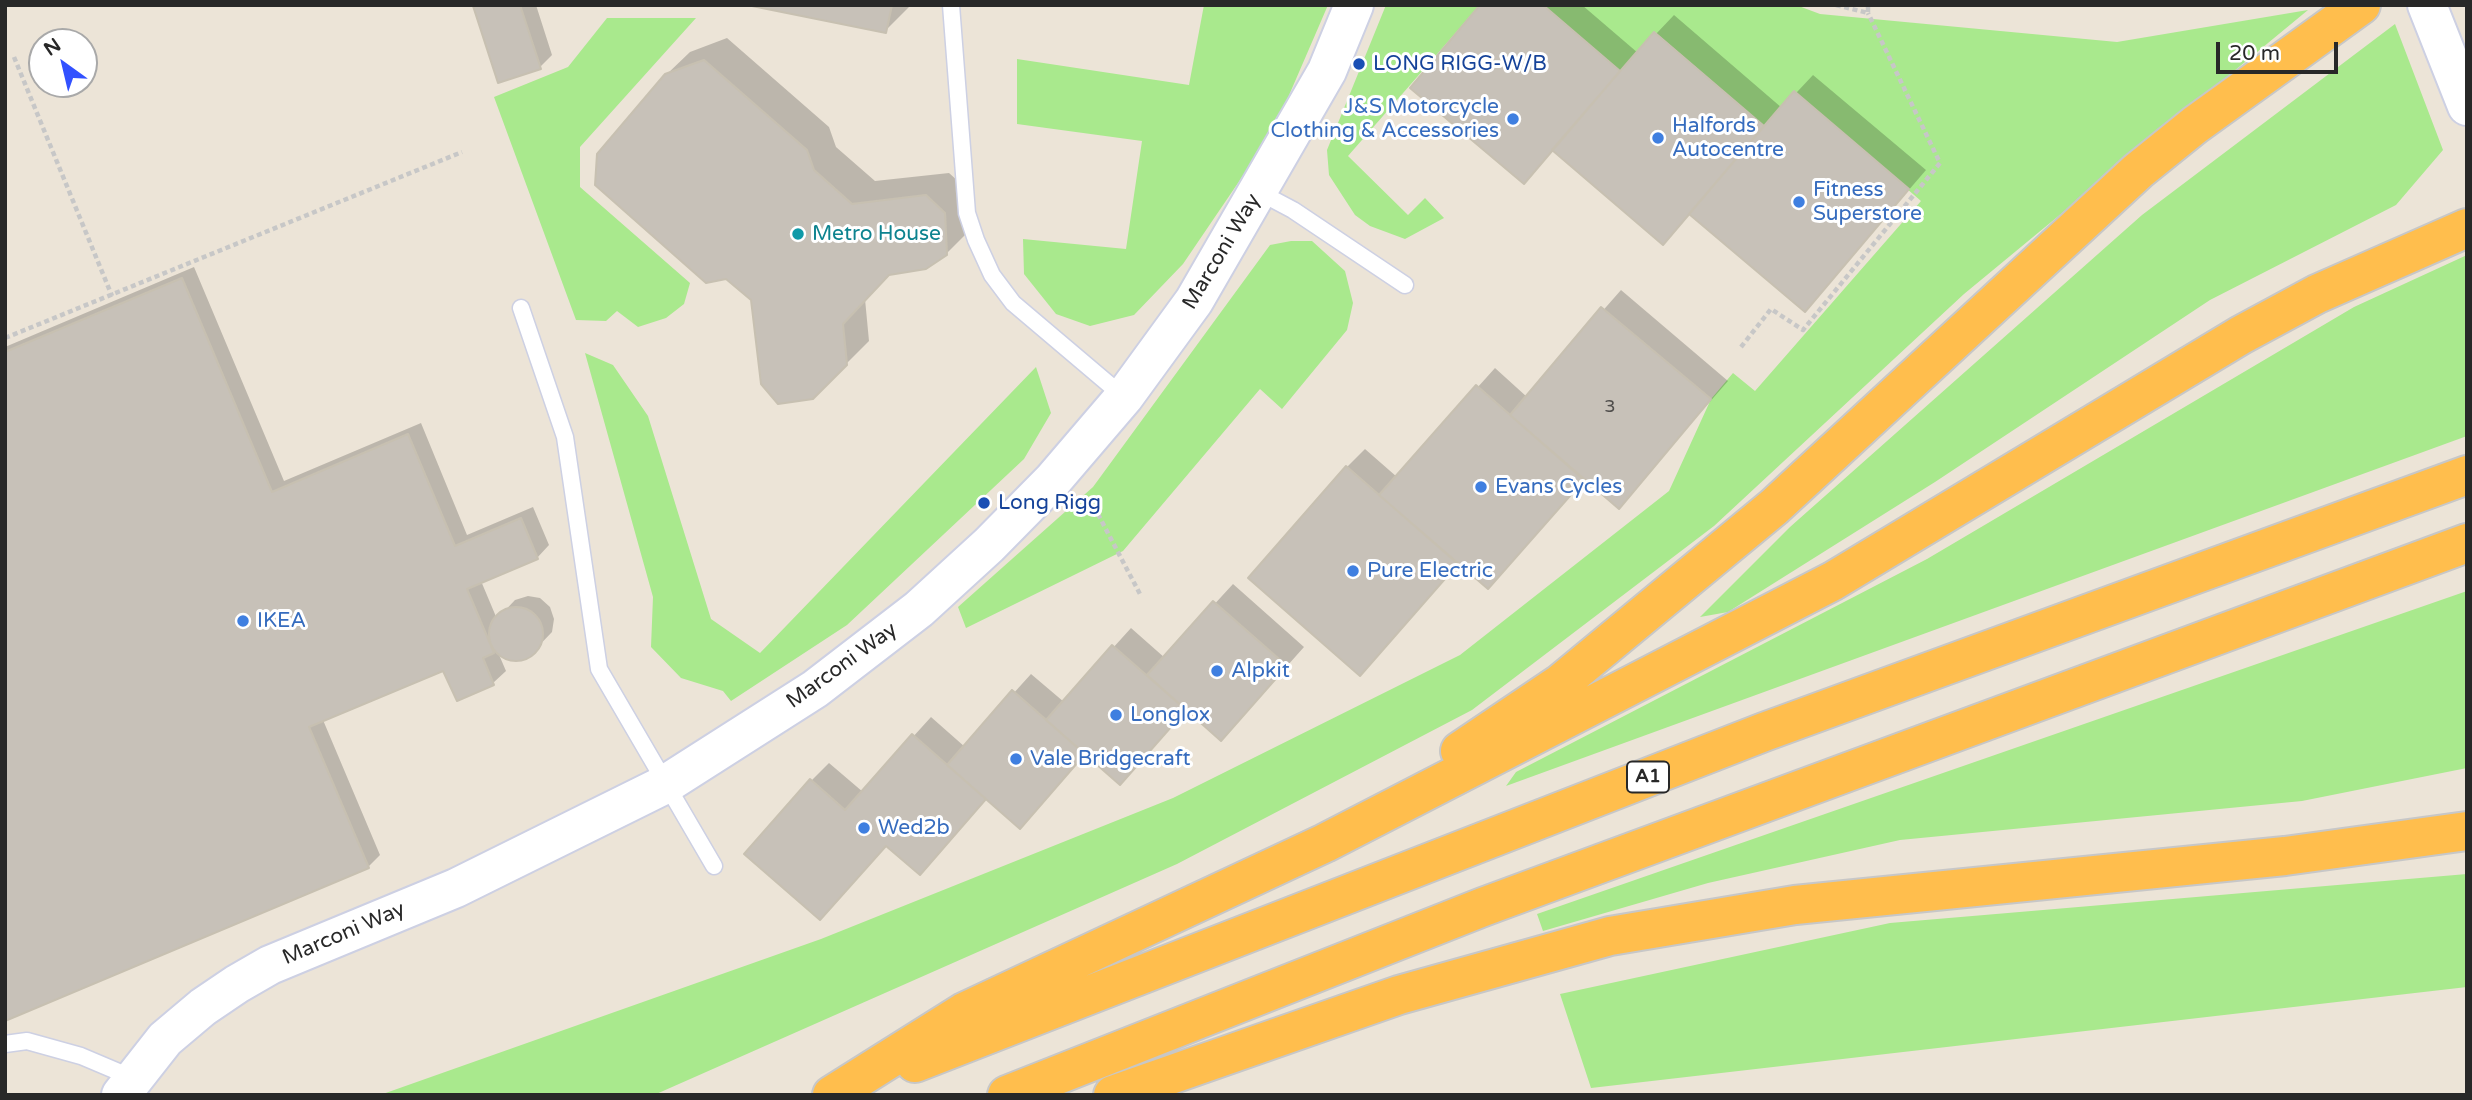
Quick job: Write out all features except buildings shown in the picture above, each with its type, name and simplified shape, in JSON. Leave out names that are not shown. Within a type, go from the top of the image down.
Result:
[{"type":"highway","points":[[1325,842],[1561,683],[1774,507],[2138,171],[2206,117],[2361,5]]},
{"type":"highway","points":[[833,1095],[964,1012],[1325,842],[1833,581],[2135,398],[2317,294],[2467,228]]},
{"type":"highway","name":"A1","points":[[833,1095],[1764,732],[2467,475]]},
{"type":"highway","points":[[1007,1095],[1483,907],[2467,543]]},
{"type":"highway","points":[[1113,1095],[1399,995],[1610,936],[1795,905],[2285,856],[2467,831]]},
{"type":"street","name":"Marconi Way","points":[[127,1086],[165,1040],[202,1007],[270,965],[456,888],[666,784],[815,689],[873,646],[989,545],[1070,461],[1124,397],[1194,301],[1327,71],[1354,5]]},
{"type":"street","points":[[2427,5],[2467,106]]},
{"type":"lane","points":[[951,5],[967,213],[976,240],[992,275],[1013,303],[1124,397]]},
{"type":"lane","points":[[1259,192],[1293,210],[1405,285]]},
{"type":"lane","points":[[521,308],[565,437],[599,669],[714,866]]},
{"type":"lane","points":[[5,1044],[27,1041],[81,1056],[127,1086]]},
{"type":"path","points":[[1836,5],[1868,13]]},
{"type":"path","points":[[1741,347],[1771,309],[1803,330],[1940,163],[1868,13],[1868,5]]},
{"type":"path","points":[[14,57],[112,296]]},
{"type":"path","points":[[5,338],[463,152]]},
{"type":"path","points":[[1070,461],[1140,594]]},
{"type":"green space","points":[[1204,5],[1328,5],[1274,130],[1183,264],[1134,315],[1090,326],[1056,314],[1024,274],[1023,239],[1126,249],[1142,141],[1017,124],[1017,59],[1189,85]]},
{"type":"green space","points":[[1386,5],[1480,5],[1348,156],[1408,215],[1425,198],[1444,218],[1405,239],[1370,226],[1355,215],[1329,175],[1327,150]]},
{"type":"green space","points":[[1543,5],[1796,5],[1820,14],[2117,42],[2308,10],[1964,294],[1714,526],[1472,710],[1177,864],[654,1095],[380,1095],[821,939],[1173,798],[1460,655],[1669,491],[1711,399],[1733,373],[1755,391],[1921,201],[1795,92],[1764,126],[1655,32],[1620,71]]},
{"type":"green space","points":[[607,18],[696,18],[580,147],[580,187],[690,283],[684,304],[666,318],[638,327],[617,311],[606,321],[576,320],[494,97],[568,67]]},
{"type":"green space","points":[[2395,24],[2443,150],[2396,205],[2210,300],[1935,482],[1728,612],[1700,617],[1790,527],[2142,215]]},
{"type":"green space","points":[[1312,241],[1345,271],[1353,303],[1347,330],[1282,409],[1260,389],[1123,551],[966,628],[958,607],[1093,487],[1270,245]]},
{"type":"green space","points":[[2467,255],[2467,436],[1506,786],[1516,772],[1927,559],[2354,307]]},
{"type":"green space","points":[[585,353],[613,365],[648,416],[711,619],[760,653],[1036,367],[1051,413],[1024,459],[847,625],[731,701],[723,691],[681,678],[651,647],[653,597]]},
{"type":"green space","points":[[2467,591],[2467,768],[2302,801],[1900,840],[1708,883],[1543,931],[1537,914]]},
{"type":"green space","points":[[2467,874],[2467,987],[1591,1088],[1560,994],[1890,923]]},
{"type":"place","name":"LONG RIGG-W/B","points":[[1359,64]]},
{"type":"place","name":"J&S Motorcycle Clothing & Accessories","points":[[1513,119]]},
{"type":"place","name":"Halfords Autocentre","points":[[1658,138]]},
{"type":"place","name":"Fitness Superstore","points":[[1799,202]]},
{"type":"place","name":"Metro House","points":[[798,234]]},
{"type":"place","name":"Evans Cycles","points":[[1481,487]]},
{"type":"place","name":"Long Rigg","points":[[984,503]]},
{"type":"place","name":"Pure Electric","points":[[1353,571]]},
{"type":"place","name":"IKEA","points":[[243,621]]},
{"type":"place","name":"Alpkit","points":[[1217,671]]},
{"type":"place","name":"Longlox","points":[[1116,715]]},
{"type":"place","name":"Vale Bridgecraft","points":[[1016,759]]},
{"type":"place","name":"Wed2b","points":[[864,828]]}]
